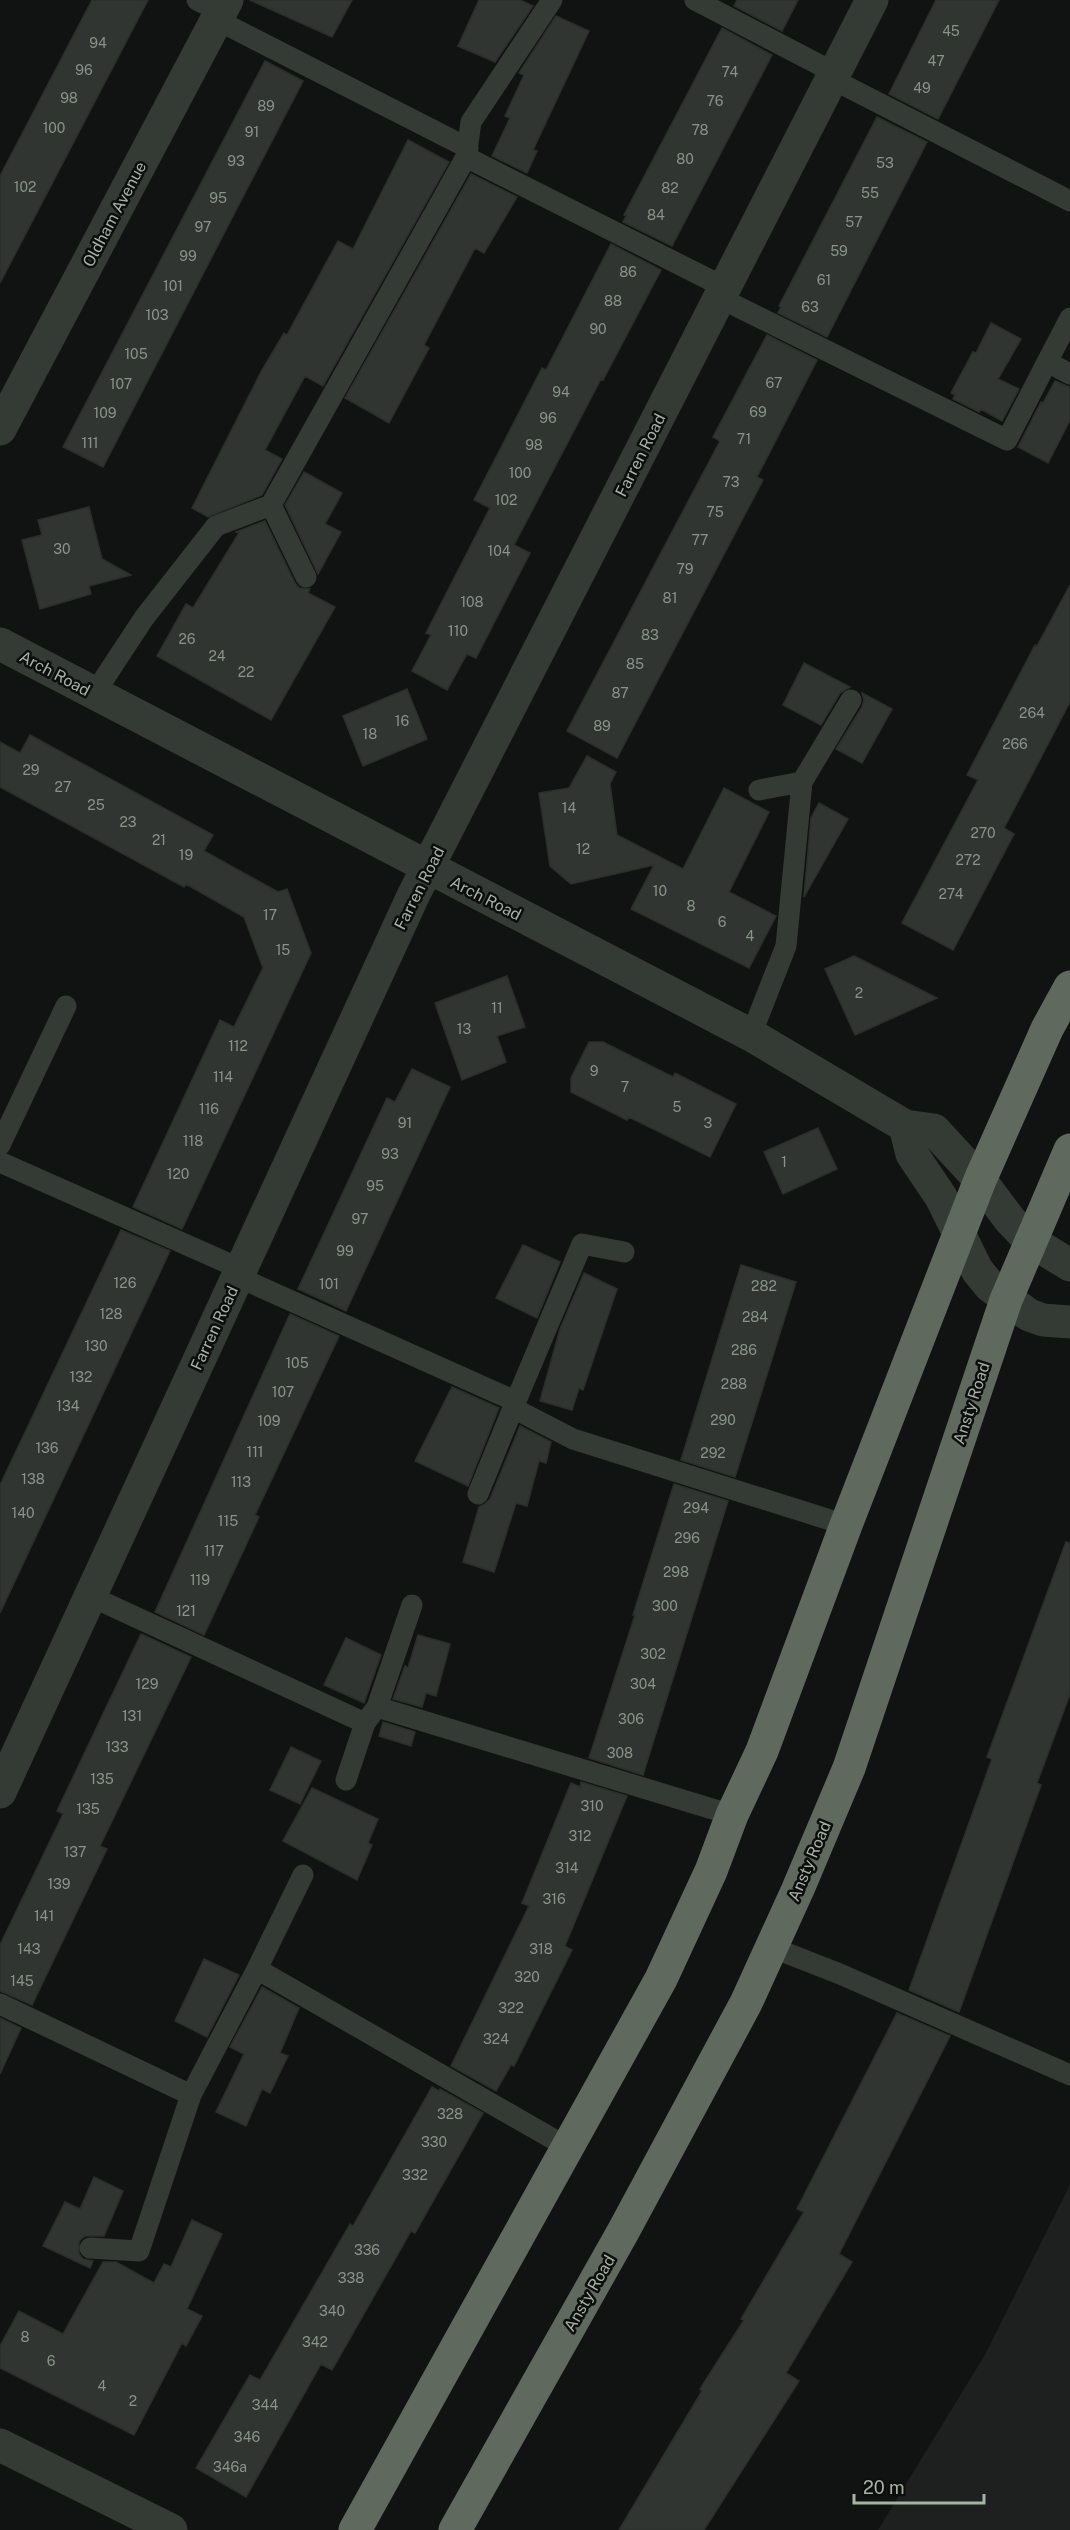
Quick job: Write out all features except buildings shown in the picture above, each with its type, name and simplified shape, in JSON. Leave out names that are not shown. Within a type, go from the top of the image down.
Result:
[{"type":"highway","points":[[355,2530],[660,1979],[711,1871],[732,1815],[762,1751],[846,1525],[980,1180],[1047,1029],[1070,987]]},
{"type":"highway","name":"Ansty Road","points":[[455,2530],[624,2230],[746,2003],[771,1947],[849,1768],[1005,1300],[1029,1240],[1070,1150]]},
{"type":"street","name":"Farren Road","points":[[0,1792],[428,868],[872,0]]},
{"type":"street","name":"Oldham Avenue","points":[[0,429],[9,390],[215,8]]},
{"type":"street","name":"Arch Road","points":[[0,644],[751,1035],[905,1126]]},
{"type":"street","points":[[1070,1265],[1029,1240],[1010,1220],[980,1180],[934,1130],[905,1126],[912,1154],[940,1197],[977,1270],[990,1286],[1005,1300],[1029,1315],[1043,1320],[1070,1322]]},
{"type":"street","points":[[0,2445],[171,2530]]},
{"type":"lane","points":[[94,694],[144,618],[216,526],[272,505],[467,153],[471,122],[552,0]]},
{"type":"lane","points":[[695,0],[1070,201]]},
{"type":"lane","points":[[215,8],[467,153],[723,293],[1006,440],[1070,318]]},
{"type":"lane","points":[[1047,362],[1070,374]]},
{"type":"lane","points":[[272,505],[306,577]]},
{"type":"lane","points":[[751,1035],[786,945],[802,782],[851,700]]},
{"type":"lane","points":[[759,790],[802,782]]},
{"type":"lane","points":[[0,1145],[66,1006]]},
{"type":"lane","points":[[0,1162],[514,1404],[573,1439],[846,1525]]},
{"type":"lane","points":[[478,1494],[582,1244],[624,1252]]},
{"type":"lane","points":[[90,1596],[371,1715],[732,1815]]},
{"type":"lane","points":[[346,1780],[412,1605]]},
{"type":"lane","points":[[90,2248],[139,2251],[191,2095],[303,1875]]},
{"type":"lane","points":[[771,1947],[840,1974],[1070,2075]]},
{"type":"lane","points":[[257,1969],[567,2147]]},
{"type":"lane","points":[[0,2004],[191,2095]]},
{"type":"shaded area","points":[[1070,2185],[1070,2530],[878,2530],[986,2353]]}]
